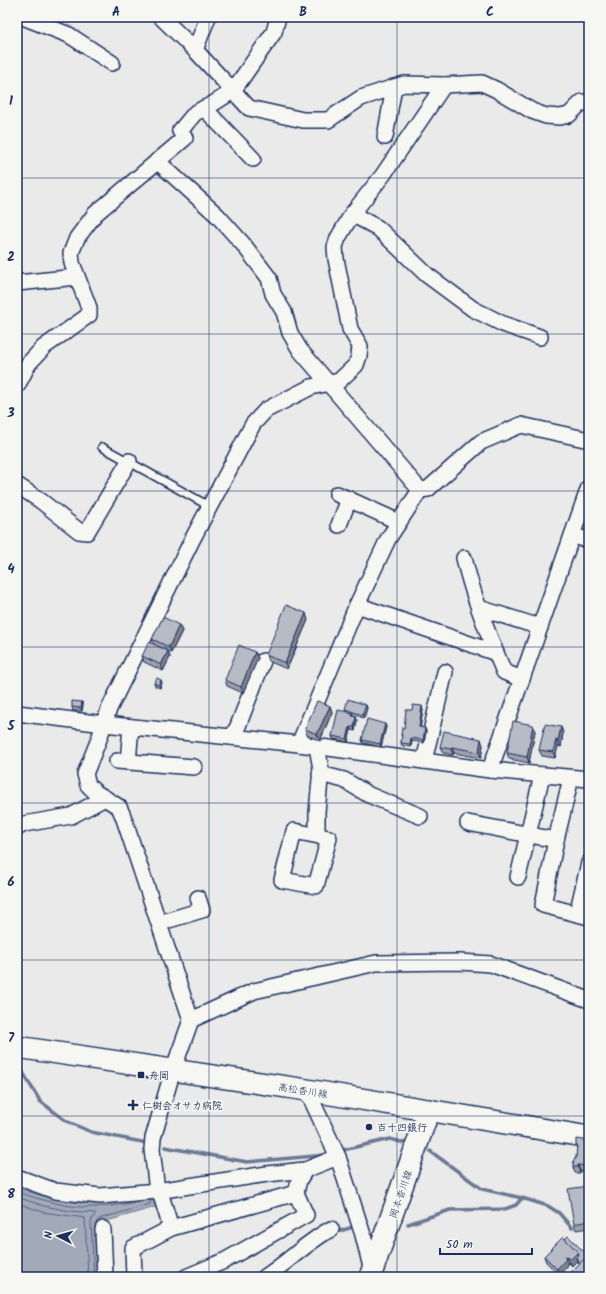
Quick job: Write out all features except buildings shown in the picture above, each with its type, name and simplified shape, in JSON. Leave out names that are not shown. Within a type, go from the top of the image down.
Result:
[{"type":"main road","name":"高松香川線","points":[[17,1047],[307,1090],[589,1137]]},
{"type":"main road","name":"岡本香川線","points":[[371,1274],[429,1110]]},
{"type":"street","points":[[17,29],[23,17],[69,35],[112,63]]},
{"type":"street","points":[[161,17],[195,50],[249,108],[303,120],[328,120],[361,98],[404,84],[482,84],[497,90],[532,111],[546,116],[560,117],[569,115],[582,102],[589,104]]},
{"type":"street","points":[[195,50],[208,17]]},
{"type":"street","points":[[17,386],[29,363],[44,347],[89,315],[89,308],[72,263],[71,253],[77,238],[95,214],[185,138],[180,131],[195,112],[233,91],[274,32],[278,17]]},
{"type":"street","points":[[171,1228],[160,1192],[157,1191],[152,1138],[173,1070],[191,1020],[123,816],[119,807],[88,786],[85,774],[112,702],[209,506],[253,424],[266,410],[311,387],[339,382],[356,365],[360,346],[350,328],[336,259],[335,247],[338,238],[352,214],[383,175],[444,85]]},
{"type":"street","points":[[385,137],[394,87]]},
{"type":"street","points":[[204,108],[253,159]]},
{"type":"street","points":[[158,162],[217,215],[242,244],[269,278],[273,294],[284,312],[290,333],[300,350],[420,490]]},
{"type":"street","points":[[352,214],[378,228],[427,276],[473,309],[503,324],[540,337]]},
{"type":"street","points":[[17,283],[77,277]]},
{"type":"street","points":[[299,744],[357,605],[388,539],[420,490],[428,489],[481,442],[521,425],[589,440]]},
{"type":"street","points":[[17,485],[41,501],[79,531],[87,532],[129,461]]},
{"type":"street","points":[[490,770],[589,487]]},
{"type":"street","points":[[339,525],[343,496],[399,522]]},
{"type":"street","points":[[572,536],[589,540]]},
{"type":"street","points":[[464,558],[478,608],[504,672],[522,679]]},
{"type":"street","points":[[357,605],[496,653]]},
{"type":"street","points":[[478,608],[540,627]]},
{"type":"street","points":[[232,738],[263,661]]},
{"type":"street","points":[[424,761],[445,672]]},
{"type":"street","points":[[17,713],[131,727],[299,744],[490,770],[589,779]]},
{"type":"street","points":[[131,727],[123,762],[194,767]]},
{"type":"street","points":[[317,747],[321,769],[317,812],[317,835]]},
{"type":"street","points":[[320,774],[344,780],[369,795],[420,816]]},
{"type":"street","points":[[518,877],[542,775]]},
{"type":"street","points":[[572,778],[556,840],[543,904],[583,915],[589,863]]},
{"type":"street","points":[[17,828],[24,824],[71,816],[104,798]]},
{"type":"street","points":[[468,823],[556,840]]},
{"type":"street","points":[[159,923],[202,910],[198,898]]},
{"type":"street","points":[[191,1020],[254,991],[376,963],[460,962],[491,964],[589,1000]]},
{"type":"street","points":[[307,1090],[338,1157],[363,1235],[371,1274]]},
{"type":"street","points":[[17,1177],[55,1191],[100,1196],[157,1191],[267,1174],[305,1170],[338,1157]]},
{"type":"street","points":[[186,1277],[224,1261],[306,1215],[296,1193],[299,1180],[305,1170]]},
{"type":"street","points":[[134,1277],[133,1248],[171,1228],[296,1193]]},
{"type":"street","points":[[103,1229],[105,1277]]},
{"type":"street","points":[[265,1277],[278,1269],[318,1236],[331,1229]]},
{"type":"lane","points":[[102,446],[209,506]]},
{"type":"water","points":[[17,1188],[56,1199],[86,1203],[111,1202],[157,1195],[159,1206],[100,1223],[103,1277],[17,1277]]},
{"type":"waterway","points":[[17,1070],[22,1071],[40,1101],[66,1121],[91,1132],[147,1143]]},
{"type":"waterway","points":[[343,1150],[390,1139],[408,1144]]},
{"type":"waterway","points":[[165,1147],[247,1162],[326,1155]]},
{"type":"waterway","points":[[430,1151],[482,1189],[522,1198],[548,1206],[559,1213],[572,1228]]},
{"type":"waterway","points":[[408,1224],[450,1210],[505,1209],[516,1205],[522,1198]]},
{"type":"waterway","points":[[333,1233],[353,1227]]},
{"type":"place","name":"舟岡","points":[[141,1075]]},
{"type":"place","name":"仁樹会オサカ病院","points":[[133,1105]]},
{"type":"place","name":"百十四銀行","points":[[369,1127]]}]
